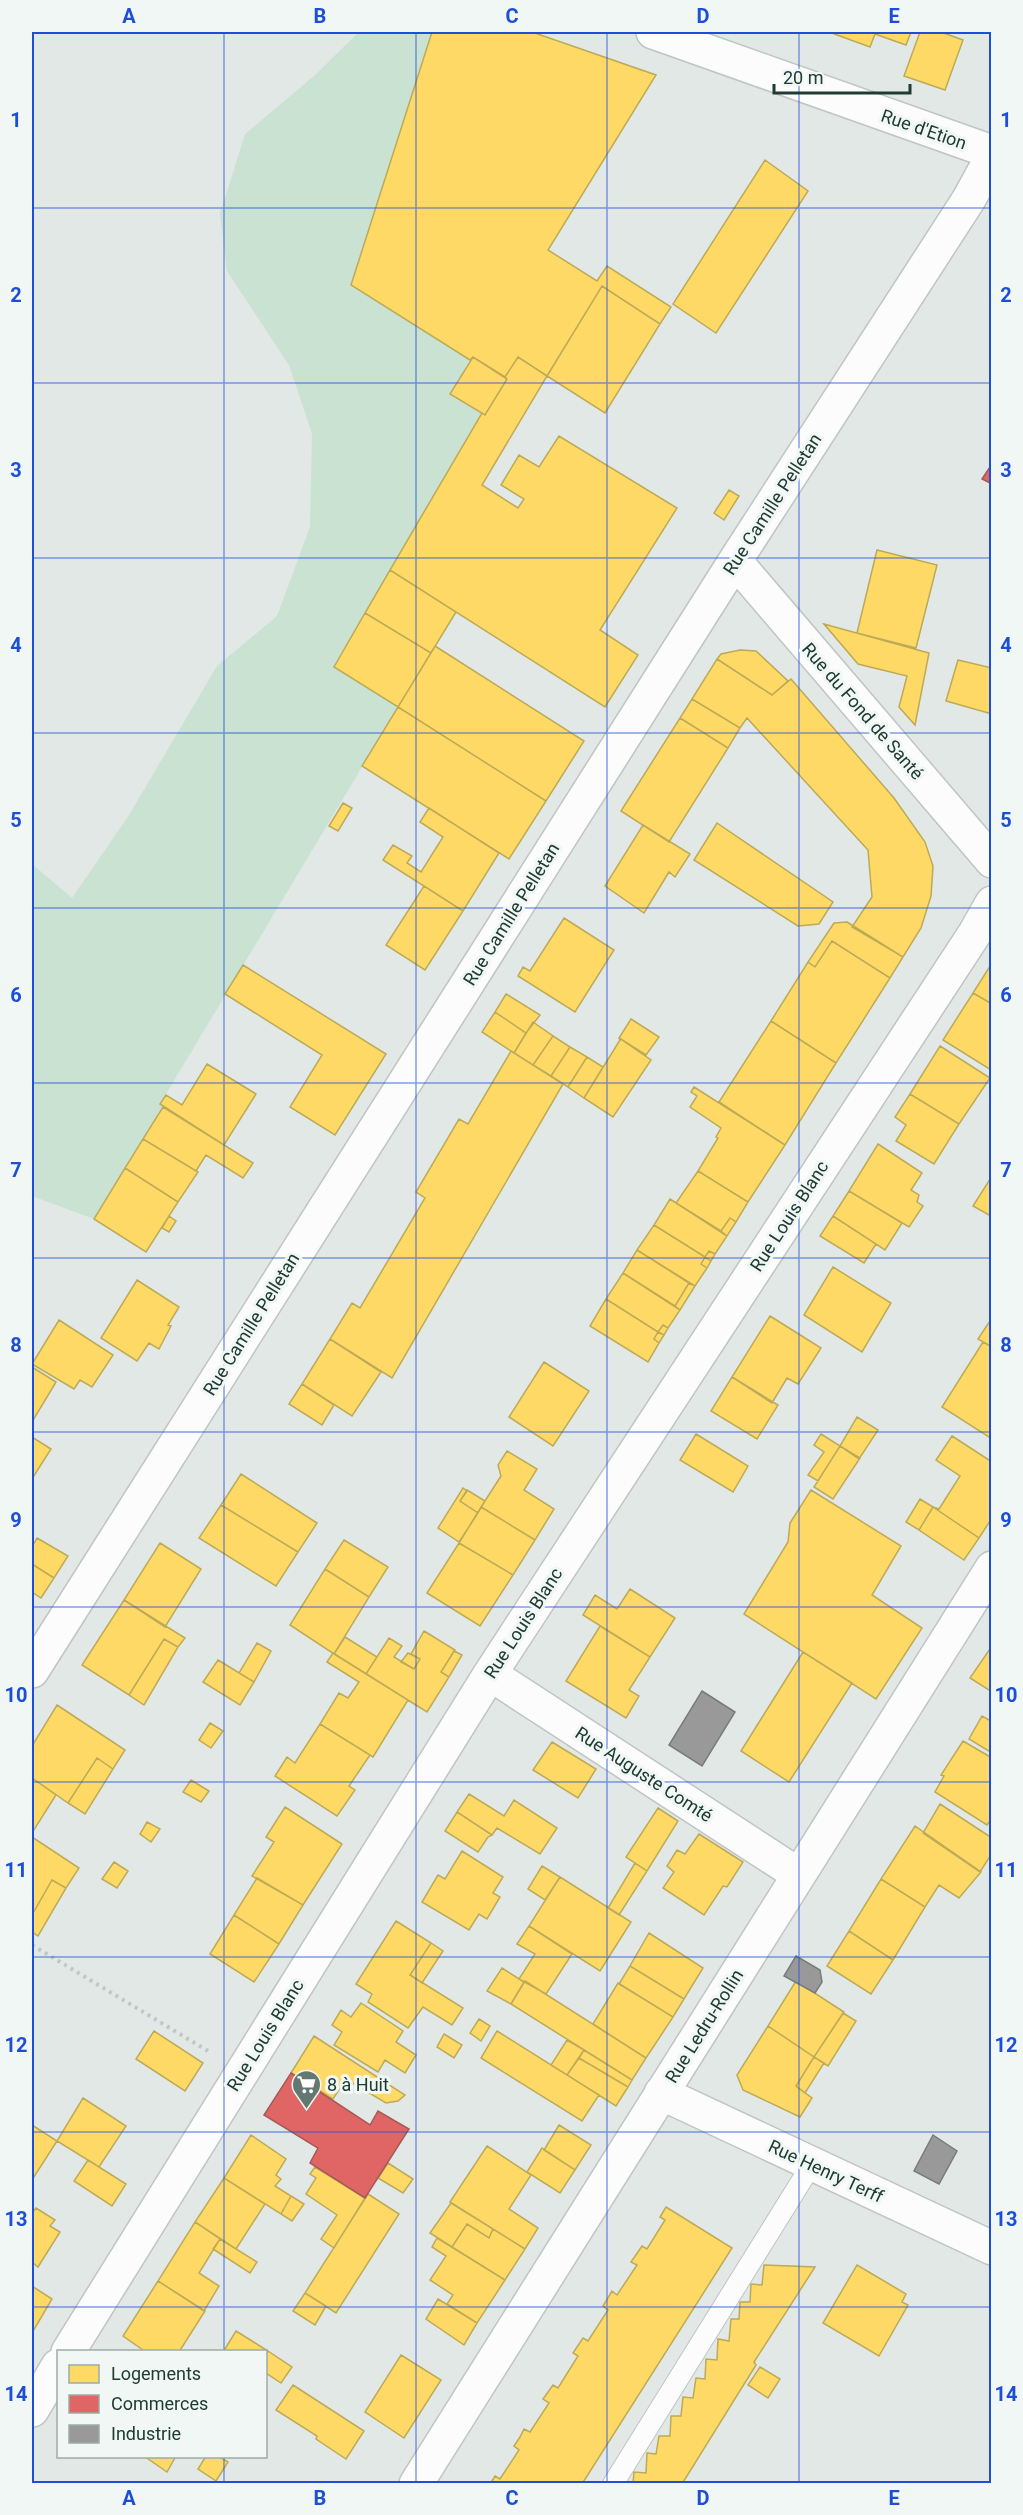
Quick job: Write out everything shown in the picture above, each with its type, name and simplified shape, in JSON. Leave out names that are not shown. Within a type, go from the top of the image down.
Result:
[{"type":"street","name":"Rue d'Etion","points":[[653,32],[992,152]]},
{"type":"street","name":"Rue Camille Pelletan","points":[[32,1671],[735,561],[969,199],[992,157]]},
{"type":"street","name":"Rue du Fond de Santé","points":[[735,561],[992,861]]},
{"type":"street","name":"Rue Louis Blanc","points":[[69,2350],[490,1674],[962,953],[992,903]]},
{"type":"street","name":"Rue Ledru-Rollin","points":[[416,2484],[992,1568]]},
{"type":"street","name":"Rue Auguste Comté","points":[[490,1674],[799,1875]]},
{"type":"street","name":"Rue Henry Terff","points":[[661,2093],[992,2248]]},
{"type":"street","points":[[32,2409],[57,2368]]},
{"type":"lane","points":[[613,2484],[812,2164]]},
{"type":"path","points":[[32,1945],[242,2071]]},
{"type":"green space","points":[[359,32],[432,32],[351,285],[470,360],[450,394],[482,413],[334,666],[398,707],[160,1104],[163,1107],[94,1219],[32,1196],[32,864],[72,898],[129,815],[217,666],[277,616],[310,527],[312,434],[289,365],[227,271],[220,214],[245,134],[315,75]]},
{"type":"building: Logements","points":[[432,32],[532,32],[656,75],[548,250],[597,281],[607,266],[671,307],[660,324],[602,286],[547,376],[518,357],[505,377],[473,357],[470,360],[351,285]]},
{"type":"building: Logements","points":[[829,32],[911,32],[906,45],[875,34],[870,47]]},
{"type":"building: Logements","points":[[920,32],[941,32],[963,40],[945,90],[904,76]]},
{"type":"building: Logements","points":[[765,160],[808,191],[716,333],[673,304]]},
{"type":"building: Logements","points":[[602,286],[660,324],[605,413],[547,376]]},
{"type":"building: Logements","points":[[473,357],[507,379],[485,415],[450,394]]},
{"type":"building: Logements","points":[[518,357],[547,376],[482,485],[518,508],[524,499],[501,485],[519,455],[539,467],[559,436],[677,508],[600,630],[638,655],[605,707],[390,570],[482,413],[485,415]]},
{"type":"building: Logements","points":[[729,490],[739,496],[724,520],[714,513]]},
{"type":"building: Logements","points":[[877,550],[937,565],[916,648],[857,633]]},
{"type":"building: Logements","points":[[390,570],[456,612],[431,653],[365,613]]},
{"type":"building: Logements","points":[[365,613],[431,653],[398,707],[334,667]]},
{"type":"building: Logements","points":[[824,624],[929,653],[915,725],[899,707],[907,676],[858,664]]},
{"type":"building: Logements","points":[[435,646],[584,741],[546,801],[398,707]]},
{"type":"building: Logements","points":[[740,650],[756,651],[788,681],[772,695],[717,659],[721,654]]},
{"type":"building: Logements","points":[[717,659],[772,695],[791,679],[894,798],[925,842],[933,866],[931,896],[921,928],[903,957],[852,927],[872,897],[868,850],[747,718],[740,728],[692,699]]},
{"type":"building: Logements","points":[[958,660],[992,668],[992,714],[946,701]]},
{"type":"building: Logements","points":[[692,699],[740,728],[728,748],[680,718]]},
{"type":"building: Logements","points":[[398,707],[546,801],[509,859],[362,766]]},
{"type":"building: Logements","points":[[680,718],[728,748],[669,842],[621,811]]},
{"type":"building: Logements","points":[[343,803],[352,808],[338,831],[329,826]]},
{"type":"building: Logements","points":[[429,808],[499,853],[463,911],[383,860],[393,845],[412,856],[407,863],[421,872],[443,837],[420,822]]},
{"type":"building: Logements","points":[[717,823],[833,902],[819,924],[798,926],[694,860]]},
{"type":"building: Logements","points":[[643,825],[690,854],[675,877],[669,872],[644,913],[605,886]]},
{"type":"building: Logements","points":[[424,886],[463,911],[425,970],[386,945]]},
{"type":"building: Logements","points":[[564,918],[614,950],[575,1012],[518,976],[523,967],[530,971]]},
{"type":"building: Logements","points":[[847,922],[903,957],[890,978],[832,941],[815,967],[808,962],[834,923]]},
{"type":"building: Logements","points":[[832,941],[890,978],[836,1063],[771,1021],[808,962],[815,967]]},
{"type":"building: Logements","points":[[992,963],[992,1004],[973,993]]},
{"type":"building: Logements","points":[[243,965],[386,1054],[335,1135],[290,1107],[322,1055],[225,994]]},
{"type":"building: Logements","points":[[973,993],[992,1004],[991,1070],[943,1040]]},
{"type":"building: Logements","points":[[506,994],[540,1015],[526,1033],[495,1012]]},
{"type":"building: Logements","points":[[495,1012],[526,1033],[514,1053],[482,1032]]},
{"type":"building: Logements","points":[[631,1019],[659,1037],[646,1055],[619,1038]]},
{"type":"building: Logements","points":[[771,1021],[836,1063],[785,1145],[719,1102]]},
{"type":"building: Logements","points":[[533,1022],[553,1036],[533,1065],[514,1053]]},
{"type":"building: Logements","points":[[553,1036],[570,1047],[551,1076],[533,1065]]},
{"type":"building: Logements","points":[[619,1038],[651,1060],[613,1117],[584,1098],[620,1040]]},
{"type":"building: Logements","points":[[940,1046],[990,1078],[959,1124],[910,1094]]},
{"type":"building: Logements","points":[[570,1047],[587,1057],[568,1087],[551,1076]]},
{"type":"building: Logements","points":[[511,1051],[563,1084],[392,1378],[330,1339],[352,1303],[360,1308],[425,1198],[416,1192],[459,1119],[468,1124]]},
{"type":"building: Logements","points":[[587,1057],[603,1067],[584,1098],[568,1087]]},
{"type":"building: Logements","points":[[207,1064],[256,1094],[224,1145],[160,1104],[166,1095],[182,1105]]},
{"type":"building: Logements","points":[[694,1087],[785,1145],[748,1202],[698,1171],[718,1138],[716,1137],[721,1128],[690,1107],[697,1096],[691,1092]]},
{"type":"building: Logements","points":[[910,1094],[959,1124],[934,1164],[896,1141],[906,1125],[895,1117]]},
{"type":"building: Logements","points":[[163,1107],[253,1163],[243,1178],[206,1155],[196,1171],[143,1139]]},
{"type":"building: Logements","points":[[143,1139],[198,1172],[178,1202],[125,1168]]},
{"type":"building: Logements","points":[[878,1144],[922,1173],[911,1190],[919,1195],[917,1202],[923,1206],[909,1227],[849,1191]]},
{"type":"building: Logements","points":[[125,1168],[178,1202],[146,1252],[94,1219]]},
{"type":"building: Logements","points":[[698,1171],[748,1202],[736,1222],[730,1218],[721,1231],[676,1203]]},
{"type":"building: Logements","points":[[992,1176],[992,1211],[989,1215],[973,1206]]},
{"type":"building: Logements","points":[[849,1191],[902,1223],[885,1250],[833,1216]]},
{"type":"building: Logements","points":[[670,1199],[727,1236],[715,1254],[709,1251],[705,1257],[654,1225]]},
{"type":"building: Logements","points":[[169,1216],[176,1221],[169,1232],[162,1228]]},
{"type":"building: Logements","points":[[833,1216],[876,1244],[864,1263],[820,1236]]},
{"type":"building: Logements","points":[[730,1218],[736,1222],[727,1236],[721,1231]]},
{"type":"building: Logements","points":[[654,1225],[705,1257],[701,1264],[707,1268],[695,1286],[637,1250]]},
{"type":"building: Logements","points":[[637,1250],[689,1283],[675,1306],[623,1273]]},
{"type":"building: Logements","points":[[709,1251],[715,1254],[711,1261],[705,1257]]},
{"type":"building: Logements","points":[[705,1257],[711,1261],[707,1268],[701,1264]]},
{"type":"building: Logements","points":[[833,1267],[891,1303],[862,1352],[804,1315]]},
{"type":"building: Logements","points":[[623,1273],[680,1310],[668,1328],[663,1325],[658,1332],[606,1299]]},
{"type":"building: Logements","points":[[137,1280],[179,1307],[168,1325],[171,1326],[159,1349],[149,1343],[137,1361],[101,1338]]},
{"type":"building: Logements","points":[[689,1283],[695,1286],[680,1310],[675,1306]]},
{"type":"building: Logements","points":[[606,1299],[658,1332],[654,1339],[659,1343],[648,1362],[590,1326]]},
{"type":"building: Logements","points":[[770,1316],[821,1348],[798,1384],[787,1378],[772,1403],[732,1377]]},
{"type":"building: Logements","points":[[992,1318],[992,1347],[978,1339]]},
{"type":"building: Logements","points":[[59,1320],[113,1355],[92,1387],[80,1380],[74,1389],[32,1364]]},
{"type":"building: Logements","points":[[663,1325],[668,1328],[664,1335],[658,1332]]},
{"type":"building: Logements","points":[[658,1332],[664,1335],[659,1343],[654,1339]]},
{"type":"building: Logements","points":[[330,1339],[381,1372],[352,1416],[302,1384]]},
{"type":"building: Logements","points":[[983,1342],[992,1347],[992,1439],[942,1407]]},
{"type":"building: Logements","points":[[544,1362],[589,1391],[553,1446],[509,1417]]},
{"type":"building: Logements","points":[[32,1367],[56,1382],[32,1422]]},
{"type":"building: Logements","points":[[732,1377],[778,1405],[757,1439],[711,1411]]},
{"type":"building: Logements","points":[[302,1384],[334,1405],[322,1425],[289,1404]]},
{"type":"building: Logements","points":[[857,1417],[878,1430],[859,1459],[840,1446]]},
{"type":"building: Logements","points":[[696,1434],[748,1466],[733,1492],[680,1460]]},
{"type":"building: Logements","points":[[821,1434],[840,1446],[818,1481],[808,1475],[824,1452],[814,1445]]},
{"type":"building: Logements","points":[[952,1436],[992,1462],[992,1518],[979,1538],[933,1507],[939,1509],[960,1476],[936,1460]]},
{"type":"building: Logements","points":[[32,1437],[51,1449],[32,1479]]},
{"type":"building: Logements","points":[[840,1446],[860,1458],[833,1499],[814,1487]]},
{"type":"building: Logements","points":[[507,1451],[537,1469],[524,1490],[554,1509],[535,1540],[481,1507],[501,1476],[498,1465]]},
{"type":"building: Logements","points":[[241,1474],[317,1523],[298,1552],[221,1505]]},
{"type":"building: Logements","points":[[463,1488],[467,1491],[460,1501],[478,1513],[459,1542],[438,1528]]},
{"type":"building: Logements","points":[[467,1490],[485,1501],[478,1513],[460,1501]]},
{"type":"building: Logements","points":[[811,1490],[901,1546],[872,1595],[922,1628],[876,1699],[744,1614],[788,1542],[790,1523]]},
{"type":"building: Logements","points":[[920,1499],[933,1507],[919,1530],[906,1522]]},
{"type":"building: Logements","points":[[221,1505],[298,1552],[276,1586],[199,1538]]},
{"type":"building: Logements","points":[[481,1507],[535,1540],[513,1575],[459,1543]]},
{"type":"building: Logements","points":[[933,1507],[979,1538],[964,1560],[919,1530]]},
{"type":"building: Logements","points":[[37,1538],[68,1556],[54,1578],[32,1564],[32,1547]]},
{"type":"building: Logements","points":[[344,1540],[388,1567],[369,1597],[325,1569]]},
{"type":"building: Logements","points":[[160,1543],[201,1569],[165,1627],[124,1600]]},
{"type":"building: Logements","points":[[459,1543],[513,1575],[480,1626],[427,1593]]},
{"type":"building: Logements","points":[[32,1564],[54,1578],[41,1598],[32,1592]]},
{"type":"building: Logements","points":[[325,1569],[369,1597],[334,1654],[290,1625]]},
{"type":"building: Logements","points":[[630,1589],[675,1618],[650,1657],[583,1615],[595,1595],[617,1609]]},
{"type":"building: Logements","points":[[124,1600],[185,1638],[178,1647],[164,1639],[129,1695],[82,1665]]},
{"type":"building: Logements","points":[[600,1626],[650,1657],[629,1690],[639,1696],[626,1718],[566,1681]]},
{"type":"building: Logements","points":[[424,1631],[455,1650],[441,1672],[449,1677],[427,1712],[366,1674],[389,1638],[402,1646],[394,1657],[414,1669],[420,1659],[411,1654]]},
{"type":"building: Logements","points":[[345,1637],[377,1657],[366,1674],[334,1654]]},
{"type":"building: Logements","points":[[164,1639],[178,1647],[144,1705],[129,1695]]},
{"type":"building: Logements","points":[[257,1643],[271,1651],[254,1682],[239,1673]]},
{"type":"building: Logements","points":[[992,1646],[992,1692],[970,1678]]},
{"type":"building: Logements","points":[[454,1651],[462,1655],[449,1677],[441,1672]]},
{"type":"building: Logements","points":[[803,1652],[852,1683],[789,1782],[741,1751]]},
{"type":"building: Logements","points":[[333,1653],[408,1700],[373,1757],[320,1724],[339,1693],[348,1698],[359,1682],[327,1662]]},
{"type":"building: Logements","points":[[408,1653],[420,1659],[414,1669],[401,1662]]},
{"type":"building: Logements","points":[[218,1660],[254,1682],[240,1705],[203,1682]]},
{"type":"building: Logements","points":[[57,1705],[125,1750],[113,1769],[97,1758],[68,1803],[32,1778],[32,1746]]},
{"type":"building: Logements","points":[[992,1715],[992,1753],[969,1739],[982,1716],[989,1720]]},
{"type":"building: Logements","points":[[210,1723],[223,1731],[211,1748],[199,1740]]},
{"type":"building: Logements","points":[[320,1724],[370,1755],[349,1786],[355,1790],[337,1816],[275,1776],[287,1757],[295,1763]]},
{"type":"building: Logements","points":[[963,1741],[992,1758],[992,1818],[987,1825],[935,1792],[944,1776],[941,1775]]},
{"type":"building: Logements","points":[[552,1742],[596,1769],[578,1798],[533,1770]]},
{"type":"building: Logements","points":[[97,1758],[113,1769],[85,1814],[68,1803]]},
{"type":"building: Logements","points":[[32,1778],[56,1795],[32,1833]]},
{"type":"building: Logements","points":[[191,1780],[209,1791],[201,1802],[183,1792]]},
{"type":"building: Logements","points":[[469,1794],[504,1816],[514,1800],[557,1828],[540,1854],[497,1828],[492,1835],[457,1812]]},
{"type":"building: Logements","points":[[940,1804],[992,1838],[992,1853],[980,1872],[923,1833]]},
{"type":"building: Logements","points":[[285,1807],[342,1844],[303,1905],[252,1876],[274,1842],[266,1837]]},
{"type":"building: Logements","points":[[658,1808],[678,1821],[647,1871],[626,1857]]},
{"type":"building: Logements","points":[[457,1812],[492,1835],[488,1837],[478,1852],[445,1831]]},
{"type":"building: Logements","points":[[147,1822],[160,1829],[151,1842],[140,1834]]},
{"type":"building: Logements","points":[[915,1826],[981,1872],[959,1898],[939,1885],[925,1907],[881,1879]]},
{"type":"building: Logements","points":[[699,1834],[743,1862],[727,1887],[723,1886],[704,1915],[663,1888],[674,1872],[667,1866],[677,1850],[685,1854]]},
{"type":"building: Logements","points":[[32,1837],[79,1868],[66,1888],[52,1880],[32,1915]]},
{"type":"building: Logements","points":[[462,1851],[503,1877],[493,1893],[500,1897],[487,1919],[479,1914],[469,1930],[422,1902],[438,1875],[445,1879]]},
{"type":"building: Logements","points":[[114,1862],[128,1871],[117,1888],[102,1879]]},
{"type":"building: Logements","points":[[635,1863],[647,1871],[619,1915],[608,1908]]},
{"type":"building: Logements","points":[[542,1866],[560,1877],[545,1900],[528,1889]]},
{"type":"building: Logements","points":[[560,1877],[631,1922],[600,1971],[529,1926]]},
{"type":"building: Logements","points":[[257,1878],[303,1905],[279,1944],[234,1915]]},
{"type":"building: Logements","points":[[881,1879],[925,1907],[893,1960],[849,1931]]},
{"type":"building: Logements","points":[[52,1880],[66,1888],[38,1936],[32,1932],[32,1915]]},
{"type":"building: Logements","points":[[234,1915],[279,1944],[254,1982],[210,1954]]},
{"type":"building: Logements","points":[[396,1921],[431,1943],[410,1975],[463,2008],[452,2025],[423,2007],[408,2028],[368,2002],[372,1994],[356,1984]]},
{"type":"building: Logements","points":[[529,1926],[572,1954],[546,1994],[519,1979],[535,1954],[517,1944]]},
{"type":"building: Logements","points":[[849,1931],[893,1960],[871,1994],[827,1966]]},
{"type":"building: Logements","points":[[649,1933],[703,1968],[684,1999],[630,1966]]},
{"type":"building: Logements","points":[[431,1943],[443,1951],[422,1983],[410,1975]]},
{"type":"building: Logements","points":[[630,1966],[684,1999],[673,2017],[619,1984]]},
{"type":"building: Logements","points":[[502,1968],[524,1982],[511,2004],[487,1991]]},
{"type":"building: Logements","points":[[525,1981],[646,2058],[632,2080],[511,2004]]},
{"type":"building: Logements","points":[[796,1981],[844,2012],[814,2057],[768,2026]]},
{"type":"building: Logements","points":[[618,1983],[673,2017],[646,2058],[593,2024]]},
{"type":"building: Logements","points":[[361,2003],[403,2031],[396,2042],[416,2055],[405,2073],[385,2060],[378,2072],[334,2045],[342,2032],[332,2025],[341,2010],[351,2017]]},
{"type":"building: Logements","points":[[843,2013],[856,2021],[828,2066],[814,2057]]},
{"type":"building: Logements","points":[[479,2019],[490,2026],[481,2041],[470,2033]]},
{"type":"building: Logements","points":[[768,2026],[814,2057],[796,2086],[812,2098],[800,2117],[743,2090],[737,2075]]},
{"type":"building: Logements","points":[[154,2031],[203,2063],[185,2091],[136,2059]]},
{"type":"building: Logements","points":[[497,2031],[599,2095],[582,2121],[481,2058]]},
{"type":"building: Logements","points":[[444,2034],[462,2045],[454,2058],[437,2047]]},
{"type":"building: Logements","points":[[314,2036],[405,2095],[398,2101],[386,2103],[346,2079],[333,2099],[291,2073]]},
{"type":"building: Logements","points":[[567,2040],[584,2050],[567,2075],[551,2065]]},
{"type":"building: Logements","points":[[584,2050],[632,2080],[628,2087],[579,2058]]},
{"type":"building: Logements","points":[[814,2057],[824,2063],[805,2093],[796,2086]]},
{"type":"building: Logements","points":[[579,2058],[628,2087],[616,2106],[567,2075]]},
{"type":"building: Logements","points":[[83,2098],[126,2126],[99,2167],[57,2141]]},
{"type":"building: Logements","points":[[32,2125],[57,2141],[32,2180]]},
{"type":"building: Logements","points":[[559,2125],[591,2145],[575,2170],[544,2150]]},
{"type":"building: Logements","points":[[251,2135],[286,2159],[276,2175],[281,2179],[275,2186],[291,2196],[281,2214],[224,2178]]},
{"type":"building: Logements","points":[[487,2146],[531,2175],[509,2209],[538,2228],[525,2249],[450,2202]]},
{"type":"building: Logements","points":[[542,2148],[575,2170],[560,2193],[527,2172]]},
{"type":"building: Logements","points":[[88,2160],[126,2184],[112,2206],[74,2181]]},
{"type":"building: Logements","points":[[388,2163],[413,2179],[403,2193],[378,2178]]},
{"type":"building: Logements","points":[[315,2167],[365,2198],[334,2248],[321,2239],[337,2215],[306,2194],[316,2178],[310,2174]]},
{"type":"building: Logements","points":[[224,2178],[265,2204],[236,2249],[195,2222]]},
{"type":"building: Logements","points":[[368,2194],[399,2214],[336,2313],[305,2293]]},
{"type":"building: Logements","points":[[291,2196],[304,2204],[292,2221],[281,2214]]},
{"type":"building: Logements","points":[[451,2203],[493,2229],[489,2238],[467,2224],[452,2247],[430,2233]]},
{"type":"building: Logements","points":[[666,2207],[732,2248],[582,2484],[490,2484],[495,2476],[500,2479],[519,2450],[514,2446],[524,2429],[530,2432],[549,2403],[543,2399],[553,2385],[558,2388],[578,2356],[573,2353],[583,2338],[588,2341],[608,2310],[603,2306],[612,2291],[617,2295],[637,2265],[631,2262],[642,2246],[647,2249],[665,2220],[660,2217]]},
{"type":"building: Logements","points":[[36,2208],[55,2220],[50,2226],[60,2232],[38,2267],[32,2262],[32,2213]]},
{"type":"building: Logements","points":[[195,2222],[220,2239],[199,2273],[219,2286],[204,2311],[158,2281]]},
{"type":"building: Logements","points":[[467,2224],[489,2238],[493,2229],[525,2249],[505,2280],[452,2247]]},
{"type":"building: Logements","points":[[437,2238],[505,2280],[477,2323],[447,2304],[453,2295],[430,2280],[446,2256],[432,2247]]},
{"type":"building: Logements","points":[[220,2239],[257,2262],[250,2273],[213,2249]]},
{"type":"building: Logements","points":[[764,2265],[815,2267],[754,2362],[756,2365],[682,2484],[633,2484],[634,2472],[646,2473],[647,2453],[656,2454],[659,2436],[670,2436],[671,2416],[681,2416],[683,2397],[693,2398],[696,2378],[705,2379],[706,2359],[717,2360],[718,2339],[729,2341],[731,2319],[739,2319],[740,2302],[750,2302],[751,2284],[762,2285]]},
{"type":"building: Logements","points":[[857,2265],[906,2294],[902,2302],[908,2305],[879,2356],[823,2323]]},
{"type":"building: Logements","points":[[158,2281],[205,2311],[180,2350],[143,2350],[123,2336]]},
{"type":"building: Logements","points":[[32,2286],[52,2299],[32,2333]]},
{"type":"building: Logements","points":[[305,2293],[326,2306],[315,2325],[293,2311]]},
{"type":"building: Logements","points":[[438,2299],[477,2323],[464,2345],[426,2319]]},
{"type":"building: Logements","points":[[236,2331],[266,2350],[224,2350]]},
{"type":"building: Logements","points":[[268,2351],[292,2367],[281,2383],[267,2374]]},
{"type":"building: Logements","points":[[401,2355],[441,2380],[404,2438],[365,2412]]},
{"type":"building: Logements","points":[[760,2367],[780,2379],[768,2398],[748,2385]]},
{"type":"building: Logements","points":[[293,2385],[364,2431],[346,2459],[316,2439],[317,2436],[276,2410]]},
{"type":"building: Logements","points":[[147,2458],[175,2458],[167,2472]]},
{"type":"building: Logements","points":[[205,2458],[221,2458],[228,2462],[216,2481],[198,2469]]},
{"type":"building: Commerces","points":[[992,464],[992,484],[982,479]]},
{"type":"building: Commerces","points":[[291,2073],[370,2125],[378,2111],[409,2129],[365,2198],[310,2163],[318,2148],[264,2115]]},
{"type":"building: Industrie","points":[[702,1691],[735,1712],[702,1766],[669,1745]]},
{"type":"building: Industrie","points":[[796,1956],[820,1970],[822,1982],[815,1993],[784,1976]]},
{"type":"building: Industrie","points":[[933,2135],[957,2151],[939,2184],[914,2171]]},
{"type":"place","name":"8 à Huit","points":[[306,2110]]}]
